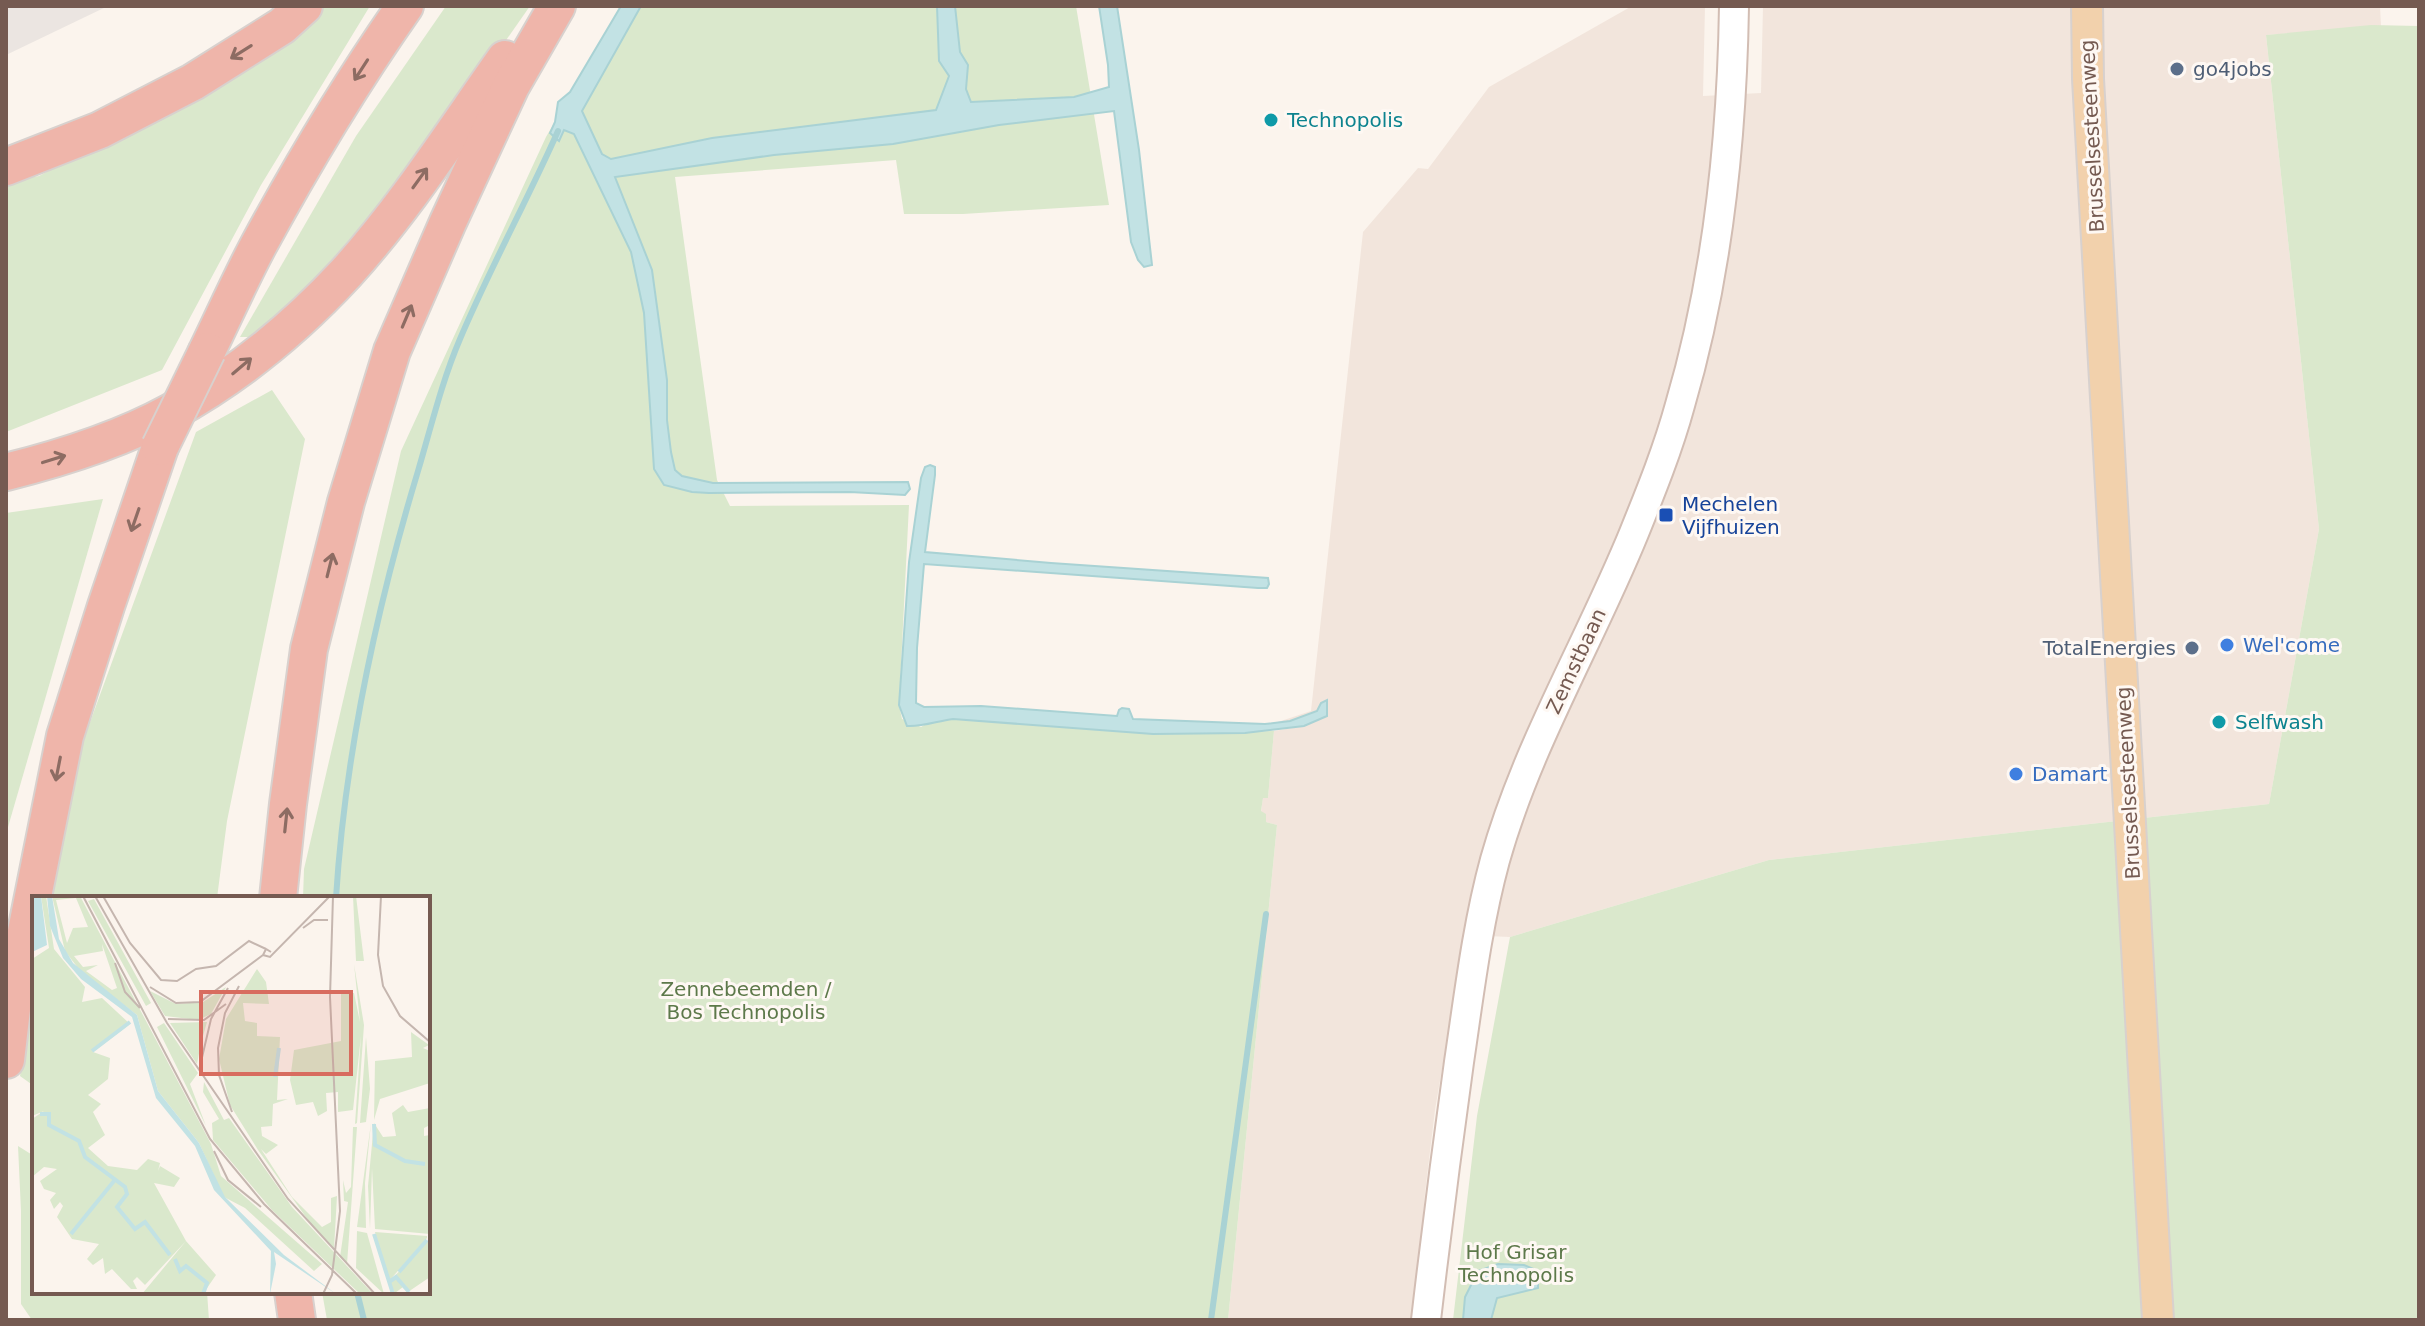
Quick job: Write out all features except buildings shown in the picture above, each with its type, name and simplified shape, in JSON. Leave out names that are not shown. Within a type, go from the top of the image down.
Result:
[{"type":"highway","points":[[6,167],[100,130],[193,82],[282,26],[304,6]]},
{"type":"highway","points":[[33,896],[65,736],[160,447],[256,249],[361,68],[405,6]]},
{"type":"highway","points":[[6,472],[55,460],[170,413],[230,376],[295,322],[345,273],[391,218],[544,6]]},
{"type":"highway","points":[[278,896],[309,649],[346,502],[392,351],[511,86],[557,6]]},
{"type":"highway","points":[[6,1060],[14,992],[32,902]]},
{"type":"highway","points":[[293,1294],[297,1320]]},
{"type":"main road","name":"Brusselsesteenweg","points":[[2087,6],[2090,111],[2158,1320]]},
{"type":"street","name":"Zemstbaan","points":[[1426,1320],[1465,1013],[1495,860],[1534,751],[1645,505],[1671,437],[1693,355],[1722,193],[1734,6]]},
{"type":"shaded area","points":[[6,6],[108,6],[6,55]]},
{"type":"shaded area","points":[[1632,6],[1705,6],[1703,96],[1761,93],[1763,6],[2380,6],[2381,27],[2266,35],[2319,529],[2269,804],[1769,860],[1510,937],[1465,935],[1435,1110],[1414,1320],[1228,1320],[1277,825],[1266,822],[1261,812],[1263,797],[1268,798],[1274,731],[1304,726],[1327,716],[1327,701],[1317,711],[1275,723],[1311,711],[1363,232],[1418,168],[1428,169],[1489,87]]},
{"type":"green space","points":[[324,6],[370,6],[261,185],[162,370],[6,432],[6,182],[39,176],[258,60]]},
{"type":"green space","points":[[446,6],[530,6],[437,139],[306,289],[252,337],[240,337],[356,136]]},
{"type":"green space","name":"Zennebeemden / Bos Technopolis","points":[[622,6],[1076,6],[1109,205],[963,214],[904,214],[896,160],[675,177],[717,480],[730,506],[909,505],[899,705],[902,719],[921,727],[931,721],[953,719],[1153,734],[1274,731],[1268,798],[1263,798],[1261,811],[1266,814],[1266,822],[1277,825],[1228,1320],[327,1320],[322,1294],[430,1294],[430,896],[303,896],[304,869],[401,451],[546,137]]},
{"type":"green space","name":"Hof Grisar Technopolis","points":[[2371,25],[2419,26],[2419,1320],[1453,1320],[1477,1116],[1510,937],[1769,860],[2269,804],[2319,529],[2266,35]]},
{"type":"green space","points":[[272,390],[305,439],[227,821],[217,896],[50,896],[70,777],[196,432]]},
{"type":"green space","points":[[103,499],[6,834],[6,513]]},
{"type":"green space","points":[[32,1004],[32,1085],[20,1076]]},
{"type":"green space","points":[[18,1146],[32,1155],[32,1294],[207,1294],[209,1320],[32,1320],[21,1304]]},
{"type":"water","points":[[621,6],[641,6],[582,111],[602,154],[611,159],[712,138],[936,110],[949,76],[939,61],[937,6],[955,6],[960,52],[968,65],[966,89],[971,102],[1074,97],[1109,87],[1099,6],[1117,6],[1139,150],[1152,265],[1144,267],[1131,242],[1114,111],[999,125],[893,144],[774,155],[615,177],[652,270],[675,470],[682,476],[713,483],[908,482],[910,489],[905,495],[850,492],[709,493],[664,485],[654,469],[644,313],[631,252],[574,134],[564,130],[559,141],[550,133],[558,102],[570,92]]},
{"type":"water","points":[[925,467],[935,467],[935,475],[925,552],[1268,578],[1269,584],[1267,588],[1258,588],[924,564],[916,703],[924,707],[981,706],[1117,716],[1122,708],[1129,709],[1133,719],[1265,724],[1290,721],[1317,711],[1321,703],[1327,700],[1327,716],[1304,726],[1245,733],[1153,734],[953,719],[907,726],[899,705],[909,562],[921,478]]},
{"type":"water","points":[[1498,1264],[1524,1265],[1538,1271],[1538,1288],[1497,1298],[1491,1320],[1463,1320],[1465,1297],[1478,1271]]},
{"type":"waterway","points":[[336,896],[347,790],[365,682],[389,576],[432,421],[460,339],[558,131]]},
{"type":"waterway","points":[[1211,1320],[1266,914]]},
{"type":"waterway","points":[[358,1294],[364,1320]]},
{"type":"place","name":"go4jobs","points":[[2177,69]]},
{"type":"place","name":"Technopolis","points":[[1271,120]]},
{"type":"place","name":"Mechelen Vijfhuizen","points":[[1666,515]]},
{"type":"place","name":"Wel'come","points":[[2227,645]]},
{"type":"place","name":"TotalEnergies","points":[[2192,648]]},
{"type":"place","name":"Selfwash","points":[[2219,722]]},
{"type":"place","name":"Damart","points":[[2016,774]]}]
